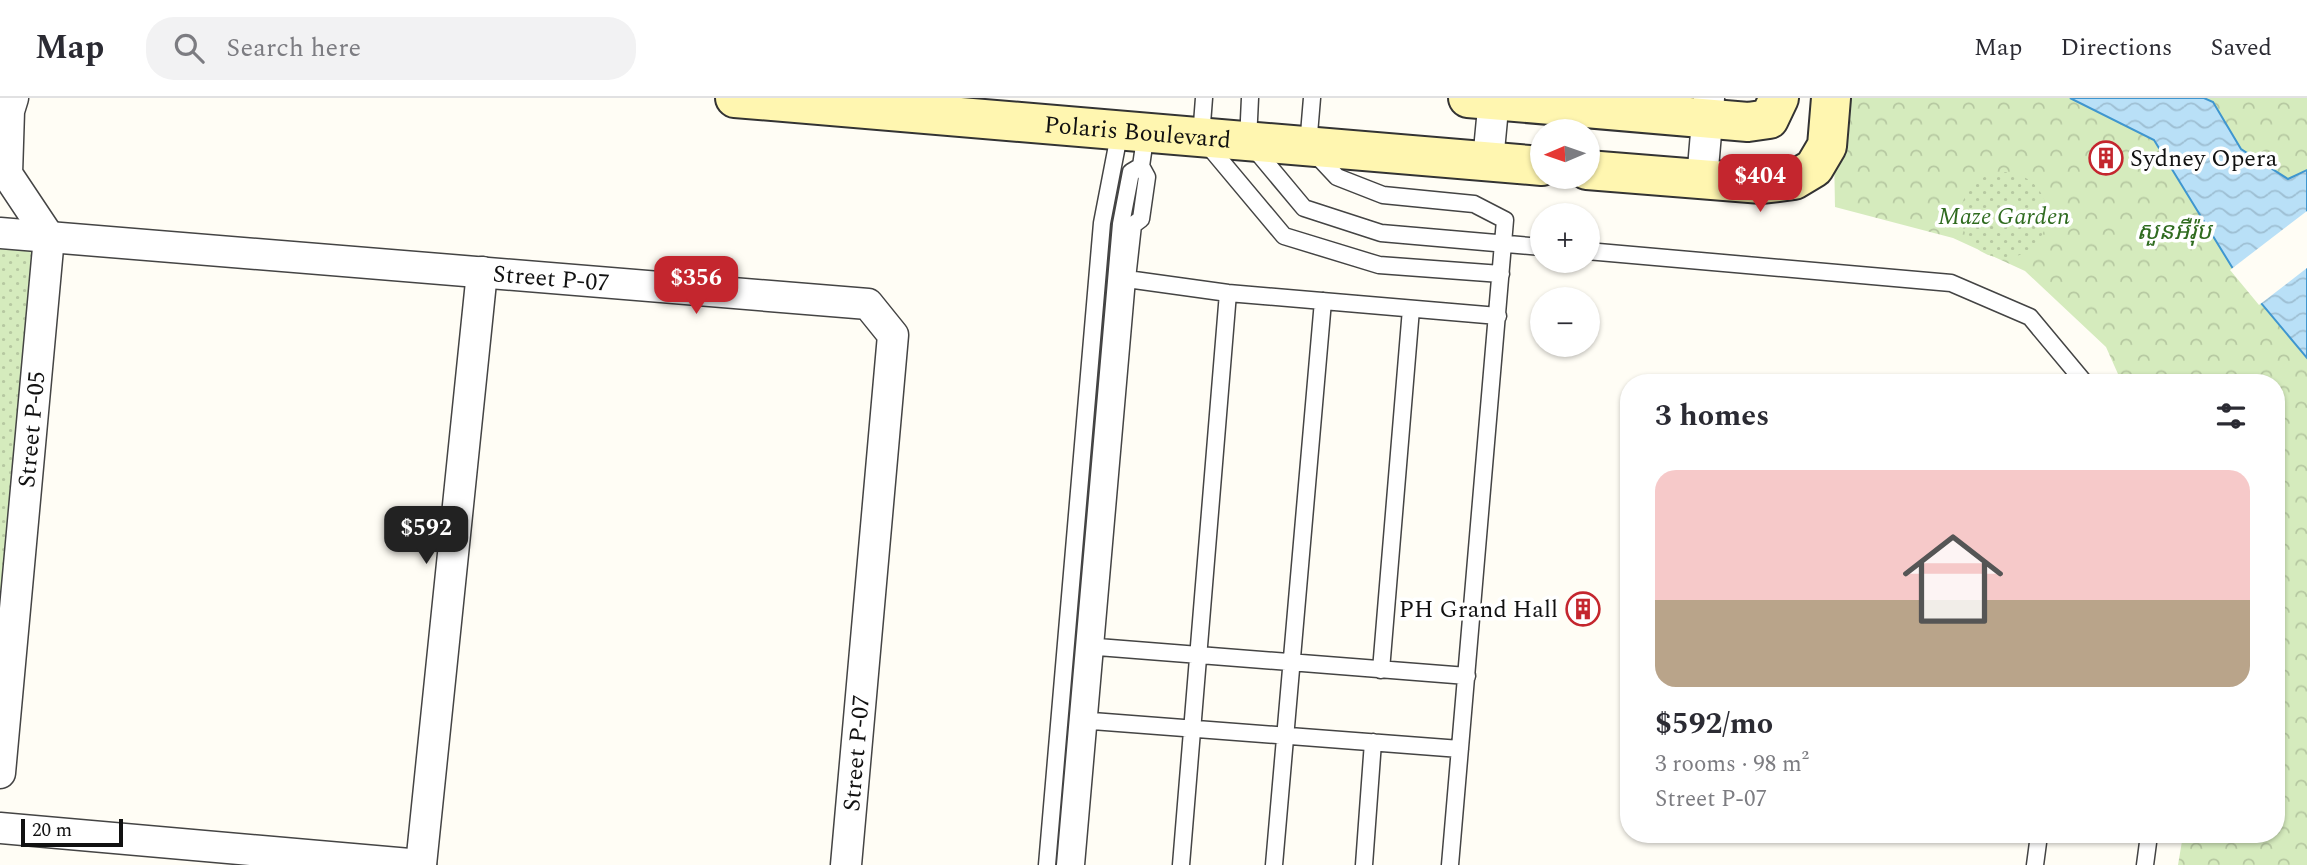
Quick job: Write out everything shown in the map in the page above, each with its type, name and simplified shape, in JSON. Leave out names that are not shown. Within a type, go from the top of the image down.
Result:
[{"type":"street","name":"Polaris Boulevard","points":[[735,98],[1131,146],[1201,137],[1530,165]]},
{"type":"street","points":[[1488,161],[1485,99],[1708,108],[1748,122],[1769,119],[1779,98]]},
{"type":"street","points":[[1600,171],[1762,184],[1794,180],[1814,168],[1827,146],[1831,98]]},
{"type":"street","points":[[7,106],[7,173],[49,237]]},
{"type":"street","points":[[1702,180],[1708,108]]},
{"type":"street","name":"Street P-07","points":[[0,233],[868,304],[893,335],[846,865]]},
{"type":"street","name":"Street P-05","points":[[0,773],[49,237]]},
{"type":"street","points":[[0,828],[421,865],[482,272]]},
{"type":"lane","points":[[1204,98],[1201,137],[1284,236],[1379,265],[1501,274]]},
{"type":"lane","points":[[1250,98],[1248,141],[1304,208],[1381,233],[1530,246]]},
{"type":"lane","points":[[1312,98],[1308,146],[1337,177],[1383,195],[1474,204],[1505,220],[1450,865]]},
{"type":"lane","points":[[1047,865],[1102,223],[1098,213],[1105,166],[1131,146]]},
{"type":"lane","points":[[1065,865],[1090,646],[1127,225],[1131,146]]},
{"type":"lane","points":[[1090,646],[1128,279],[1127,225]]},
{"type":"lane","points":[[1600,252],[1951,283],[2030,317],[2078,374]]},
{"type":"lane","points":[[1128,279],[1228,293],[1498,316]]},
{"type":"lane","points":[[1181,865],[1228,293]]},
{"type":"lane","points":[[1274,865],[1323,301]]},
{"type":"lane","points":[[1381,670],[1412,309]]},
{"type":"lane","points":[[1067,645],[1467,676]]},
{"type":"lane","points":[[1060,719],[1460,748]]},
{"type":"lane","points":[[1076,865],[1083,720]]},
{"type":"lane","points":[[1364,865],[1373,742]]},
{"type":"lane","points":[[2035,865],[2038,843]]},
{"type":"lane","points":[[2145,865],[2148,843]]},
{"type":"green space","name":"សួនអឺរ៉ុប","points":[[1833,98],[2307,98],[2307,865],[2178,865],[2182,843],[2285,843],[2285,374],[2118,374],[2106,347],[2025,271],[1953,238],[1835,207]]},
{"type":"green space","name":"Maze Garden","points":[[2004,172],[2028,179],[2040,191],[2047,215],[2040,239],[2028,251],[2004,258],[1980,251],[1968,239],[1961,215],[1968,191],[1980,179]]},
{"type":"green space","points":[[0,233],[49,237],[0,773]]},
{"type":"water","points":[[2070,98],[2204,98],[2213,102],[2241,149],[2288,179],[2307,170],[2307,358],[2235,272],[2154,140]]},
{"type":"pier","points":[[2307,211],[2307,268],[2259,305],[2230,270]]},
{"type":"place","name":"Sydney Opera","points":[[2106,158]]},
{"type":"place","name":"PH Grand Hall","points":[[1583,609]]}]
